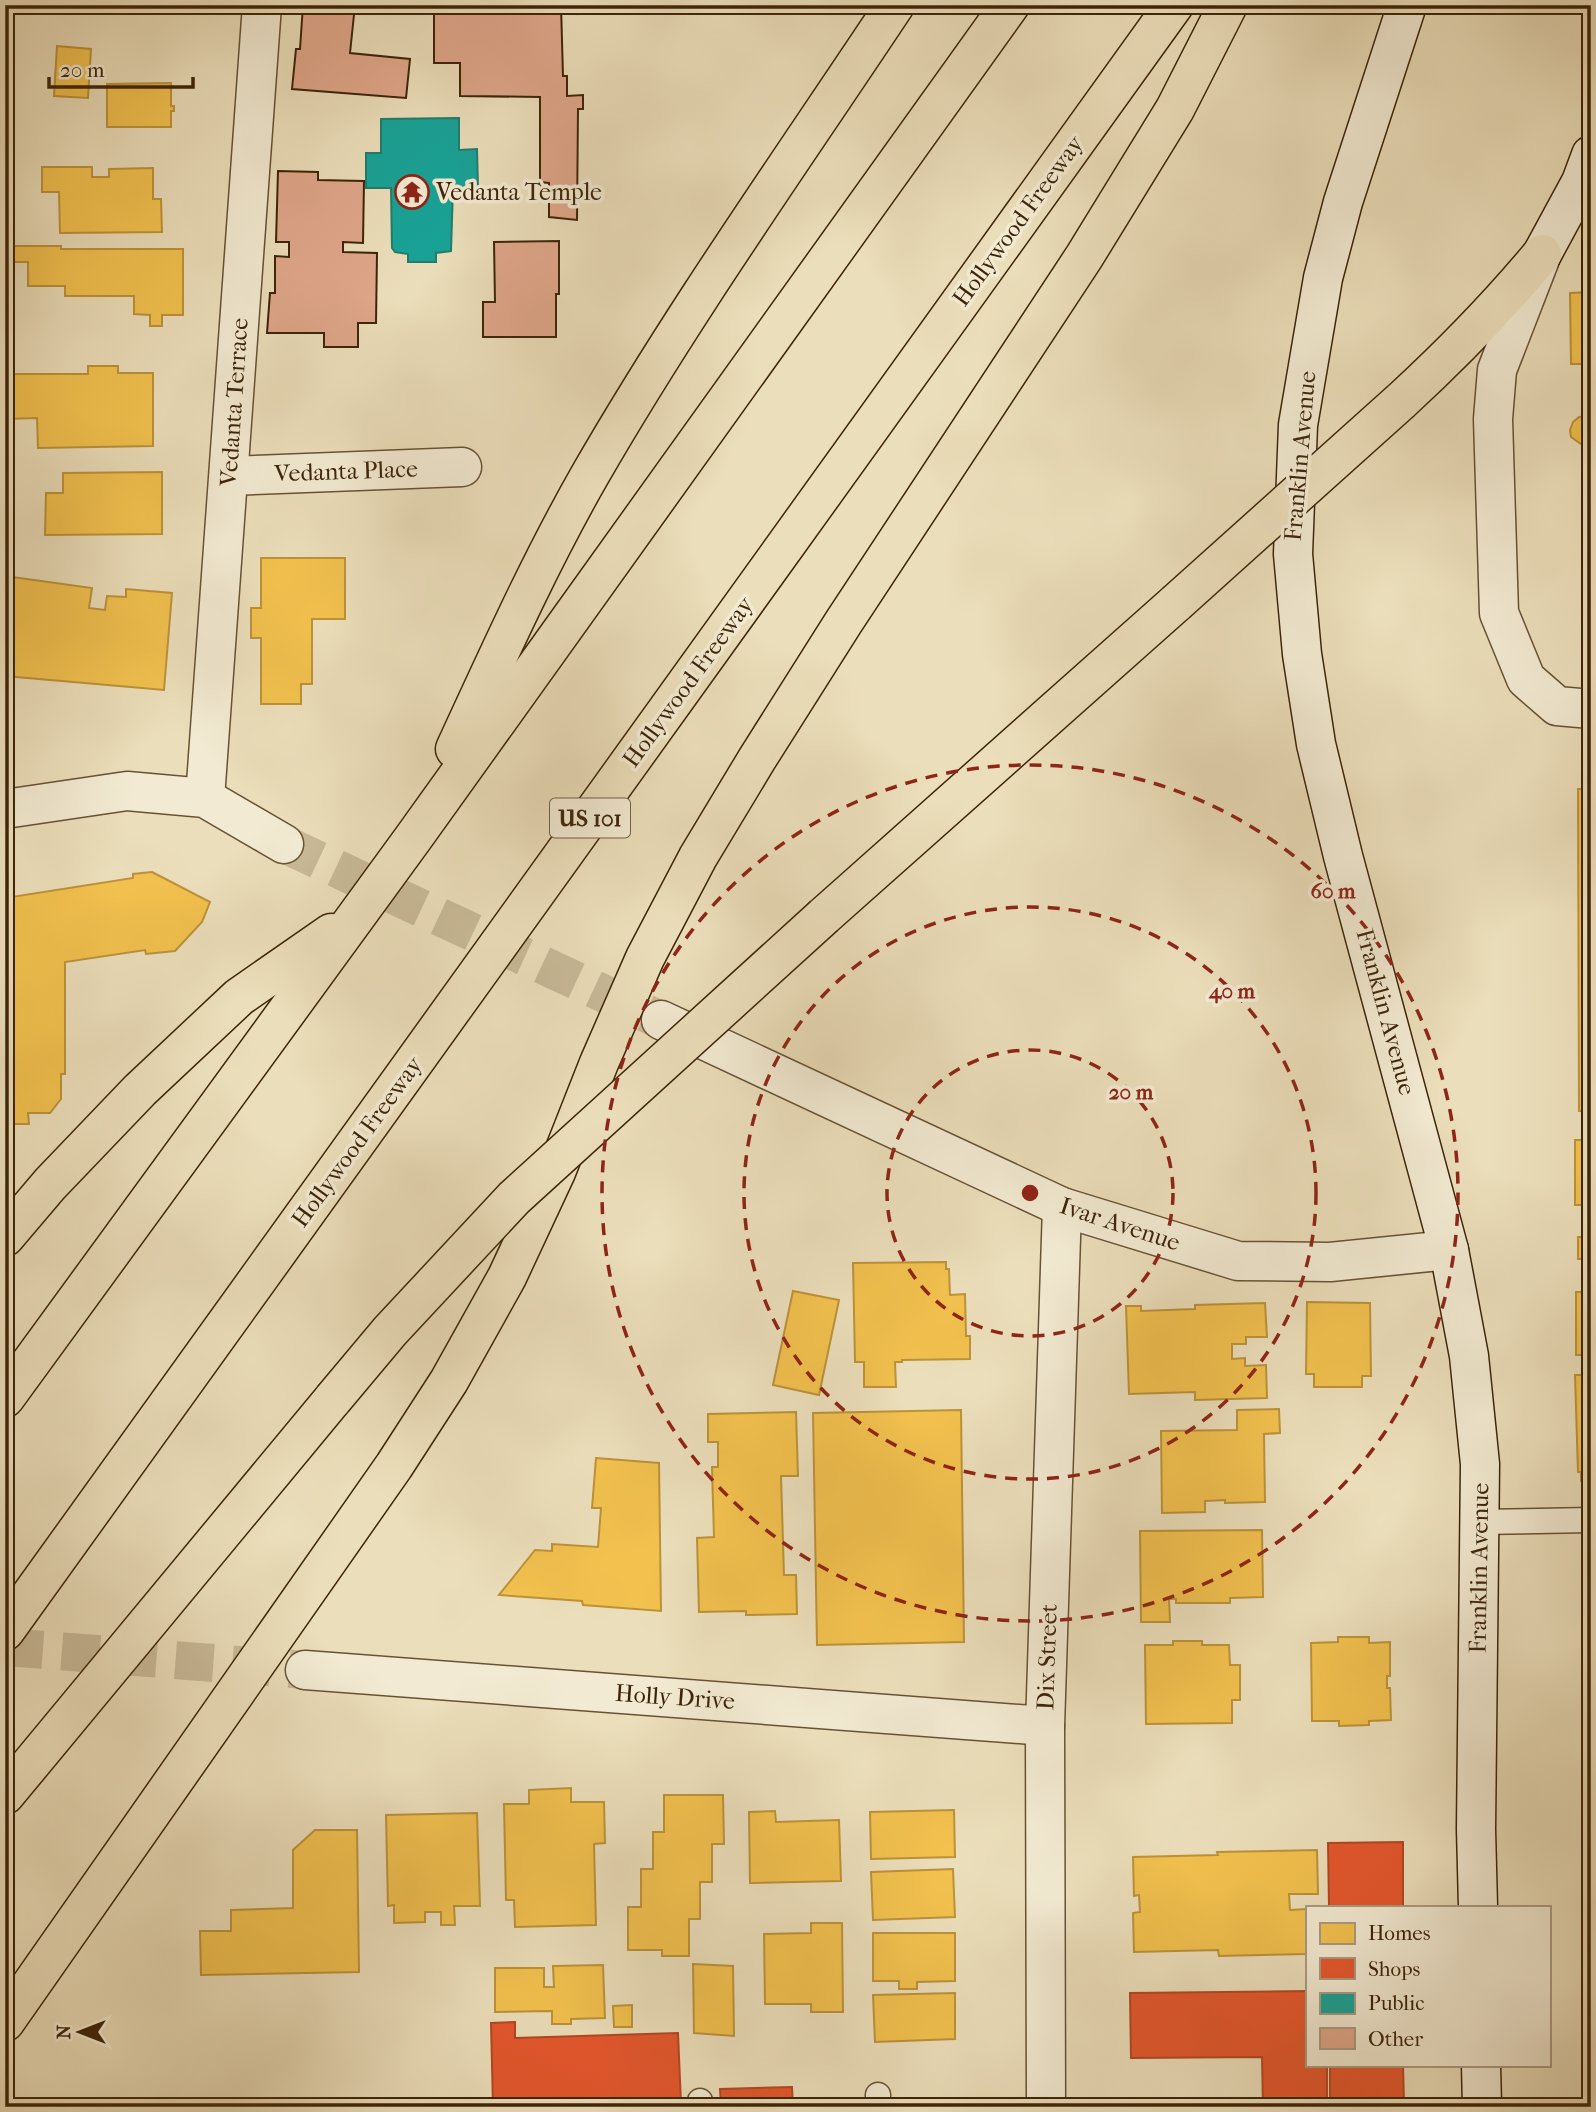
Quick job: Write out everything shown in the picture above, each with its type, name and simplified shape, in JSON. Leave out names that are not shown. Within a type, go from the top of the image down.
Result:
[{"type":"highway","points":[[414,836],[534,580],[590,475],[652,370],[895,5]]},
{"type":"highway","points":[[5,1398],[414,836],[1010,5]]},
{"type":"highway","name":"Hollywood Freeway","points":[[5,1631],[1174,5]]},
{"type":"highway","points":[[5,2022],[394,1466],[449,1381],[507,1277],[556,1172],[599,1062],[645,958],[698,857],[843,623],[1084,257],[1175,109],[1228,5]]},
{"type":"highway","points":[[5,1795],[399,1321],[514,1198],[824,916],[1457,350],[1501,304],[1542,254]]},
{"type":"highway","points":[[5,1237],[50,1184],[140,1090],[239,997],[356,916]]},
{"type":"street","name":"Vedanta Terrace","points":[[205,798],[262,5]]},
{"type":"street","name":"Franklin Avenue","points":[[1407,5],[1343,202],[1323,278],[1298,425],[1293,554],[1302,654],[1316,744],[1343,856],[1449,1250],[1469,1356],[1480,1464],[1478,1906]]},
{"type":"street","points":[[1574,707],[1525,678],[1499,613],[1493,419],[1497,370],[1542,254],[1581,182],[1591,155]]},
{"type":"street","name":"Vedanta Place","points":[[229,476],[462,467]]},
{"type":"street","points":[[5,808],[127,791],[205,798],[284,845]]},
{"type":"street","name":"Ivar Avenue","points":[[661,1020],[1062,1208],[1238,1261],[1330,1262],[1449,1250]]},
{"type":"street","name":"Dix Street","points":[[1046,2107],[1045,1726],[1062,1208]]},
{"type":"street","name":"Holly Drive","points":[[304,1670],[1045,1726]]},
{"type":"street","points":[[1481,2066],[1482,2107]]},
{"type":"lane","points":[[1479,1522],[1591,1520]]},
{"type":"building: Homes","points":[[57,46],[91,49],[88,98],[54,96]]},
{"type":"building: Homes","points":[[171,83],[171,106],[174,106],[174,111],[171,111],[171,127],[107,127],[107,84]]},
{"type":"building: Homes","points":[[42,167],[92,167],[92,177],[109,177],[109,169],[153,168],[153,199],[161,199],[162,232],[60,233],[59,192],[42,192]]},
{"type":"building: Homes","points":[[11,246],[61,246],[61,249],[183,249],[183,315],[162,315],[162,326],[150,326],[150,315],[134,314],[134,296],[65,296],[65,286],[28,286],[28,262],[11,262]]},
{"type":"building: Homes","points":[[1591,292],[1591,364],[1571,364],[1570,293]]},
{"type":"building: Homes","points":[[88,366],[118,366],[118,373],[153,373],[153,446],[38,448],[37,418],[5,419],[5,374],[88,374]]},
{"type":"building: Homes","points":[[1591,416],[1591,568],[1587,569],[1585,447],[1571,437],[1570,430],[1579,417]]},
{"type":"building: Homes","points":[[162,472],[162,534],[45,535],[46,493],[63,493],[63,473]]},
{"type":"building: Homes","points":[[261,558],[345,558],[345,619],[312,619],[312,684],[301,684],[301,704],[261,704],[261,638],[251,638],[251,608],[261,608]]},
{"type":"building: Homes","points":[[5,576],[92,588],[89,608],[105,610],[107,596],[126,597],[126,589],[172,593],[164,690],[5,676]]},
{"type":"building: Homes","points":[[1578,789],[1591,789],[1591,1111],[1579,1111]]},
{"type":"building: Homes","points":[[152,872],[210,902],[202,922],[175,951],[146,954],[145,950],[65,962],[65,1074],[61,1074],[61,1099],[50,1113],[28,1113],[29,1124],[5,1124],[5,898],[133,878],[133,874]]},
{"type":"building: Homes","points":[[1575,1140],[1591,1140],[1591,1355],[1576,1355],[1576,1292],[1588,1292],[1587,1259],[1578,1259],[1578,1237],[1587,1237],[1588,1205],[1575,1205]]},
{"type":"building: Homes","points":[[946,1262],[946,1269],[949,1269],[950,1295],[965,1294],[966,1336],[970,1336],[970,1359],[902,1360],[895,1362],[896,1387],[864,1387],[864,1362],[855,1362],[853,1263]]},
{"type":"building: Homes","points":[[793,1291],[839,1300],[819,1395],[773,1385]]},
{"type":"building: Homes","points":[[1307,1302],[1370,1303],[1371,1376],[1362,1376],[1362,1387],[1314,1387],[1314,1374],[1306,1374]]},
{"type":"building: Homes","points":[[1265,1303],[1267,1337],[1246,1337],[1246,1344],[1232,1344],[1232,1359],[1245,1358],[1245,1366],[1266,1365],[1267,1398],[1195,1400],[1195,1392],[1129,1394],[1126,1306],[1141,1306],[1141,1311],[1195,1309],[1195,1305]]},
{"type":"building: Homes","points":[[1575,1375],[1591,1375],[1591,1481],[1581,1481],[1581,1472],[1578,1472]]},
{"type":"building: Homes","points":[[1279,1409],[1280,1433],[1264,1434],[1265,1502],[1205,1501],[1205,1512],[1162,1513],[1161,1431],[1237,1430],[1237,1410]]},
{"type":"building: Homes","points":[[961,1410],[964,1642],[817,1645],[813,1413]]},
{"type":"building: Homes","points":[[796,1412],[798,1476],[781,1476],[784,1575],[796,1575],[797,1614],[699,1612],[697,1538],[714,1537],[712,1467],[718,1467],[718,1442],[708,1442],[708,1414]]},
{"type":"building: Homes","points":[[596,1458],[659,1463],[661,1611],[583,1605],[582,1601],[499,1595],[535,1550],[552,1551],[552,1544],[598,1547],[601,1508],[592,1508]]},
{"type":"building: Homes","points":[[1262,1530],[1263,1597],[1230,1598],[1230,1603],[1176,1603],[1176,1599],[1169,1599],[1170,1622],[1141,1622],[1140,1531]]},
{"type":"building: Homes","points":[[1338,1637],[1369,1637],[1369,1643],[1390,1642],[1390,1676],[1387,1676],[1387,1688],[1390,1688],[1391,1720],[1369,1721],[1369,1725],[1339,1726],[1339,1721],[1312,1721],[1311,1643],[1338,1642]]},
{"type":"building: Homes","points":[[1173,1641],[1229,1645],[1230,1665],[1240,1665],[1240,1700],[1232,1700],[1232,1723],[1146,1724],[1145,1645],[1173,1645]]},
{"type":"building: Homes","points":[[571,1788],[571,1802],[604,1802],[605,1843],[594,1844],[596,1925],[515,1927],[514,1900],[506,1900],[504,1804],[529,1804],[529,1790]]},
{"type":"building: Homes","points":[[664,1795],[723,1795],[724,1844],[712,1844],[712,1882],[700,1882],[700,1919],[689,1919],[689,1956],[662,1956],[662,1950],[628,1950],[628,1907],[641,1907],[641,1869],[653,1869],[653,1832],[664,1832]]},
{"type":"building: Homes","points":[[954,1810],[955,1857],[871,1859],[870,1812]]},
{"type":"building: Homes","points":[[775,1811],[776,1822],[839,1820],[841,1881],[750,1883],[749,1812]]},
{"type":"building: Homes","points":[[477,1813],[480,1906],[454,1906],[455,1925],[441,1925],[441,1912],[425,1912],[425,1922],[394,1923],[394,1905],[388,1906],[386,1815]]},
{"type":"building: Homes","points":[[315,1830],[357,1830],[359,1972],[201,1975],[200,1931],[231,1931],[231,1910],[293,1908],[293,1850]]},
{"type":"building: Homes","points":[[1317,1850],[1318,1894],[1289,1894],[1290,1910],[1306,1909],[1306,1954],[1219,1956],[1218,1950],[1134,1952],[1133,1913],[1140,1912],[1139,1895],[1134,1896],[1133,1857],[1218,1855],[1217,1852]]},
{"type":"building: Homes","points":[[953,1869],[955,1917],[873,1920],[871,1872]]},
{"type":"building: Homes","points":[[811,1923],[842,1923],[843,2012],[811,2012],[811,2004],[765,2004],[764,1934],[811,1933]]},
{"type":"building: Homes","points":[[873,1933],[955,1933],[955,1981],[917,1982],[917,1989],[899,1989],[899,1981],[873,1981]]},
{"type":"building: Homes","points":[[693,1964],[733,1966],[734,2036],[694,2033]]},
{"type":"building: Homes","points":[[603,1965],[605,2018],[571,2019],[571,2024],[552,2024],[552,2011],[495,2012],[495,1968],[544,1968],[544,1987],[554,1987],[553,1966]]},
{"type":"building: Homes","points":[[955,1993],[955,2039],[875,2042],[873,1995]]},
{"type":"building: Homes","points":[[632,2005],[632,2027],[614,2027],[613,2006]]},
{"type":"building: Shops","points":[[1403,1842],[1403,1906],[1329,1906],[1328,1843]]},
{"type":"building: Shops","points":[[1306,1991],[1306,2066],[1327,2066],[1327,2107],[1263,2107],[1262,2057],[1131,2058],[1130,1993]]},
{"type":"building: Shops","points":[[515,2022],[515,2038],[678,2033],[681,2104],[493,2107],[491,2023]]},
{"type":"building: Shops","points":[[1330,2066],[1403,2066],[1404,2103],[1401,2107],[1330,2107]]},
{"type":"building: Shops","points":[[792,2087],[793,2107],[721,2107],[720,2089]]},
{"type":"building: Public","points":[[459,118],[459,150],[477,149],[478,188],[453,188],[451,251],[436,253],[436,262],[408,262],[408,254],[395,252],[392,248],[391,188],[366,188],[366,153],[381,153],[381,119]]},
{"type":"building: Other","points":[[303,5],[355,5],[350,53],[410,59],[406,98],[292,89],[296,49],[300,49]]},
{"type":"building: Other","points":[[434,5],[561,5],[563,76],[567,76],[567,96],[583,95],[583,109],[578,109],[577,220],[549,217],[549,183],[540,182],[540,97],[460,96],[460,63],[434,63]]},
{"type":"building: Other","points":[[575,5],[592,5],[590,11],[578,14]]},
{"type":"building: Other","points":[[278,171],[318,172],[318,180],[364,181],[363,243],[343,242],[343,252],[377,253],[376,323],[358,323],[358,347],[324,347],[324,333],[267,333],[270,293],[275,293],[275,256],[289,257],[289,242],[276,242]]},
{"type":"building: Other","points":[[559,241],[556,337],[483,337],[483,302],[495,302],[494,242]]},
{"type":"tunnel","points":[[284,844],[656,1018]]},
{"type":"tunnel","points":[[5,1647],[305,1670]]},
{"type":"place","name":"Vedanta Temple","points":[[412,192]]}]
